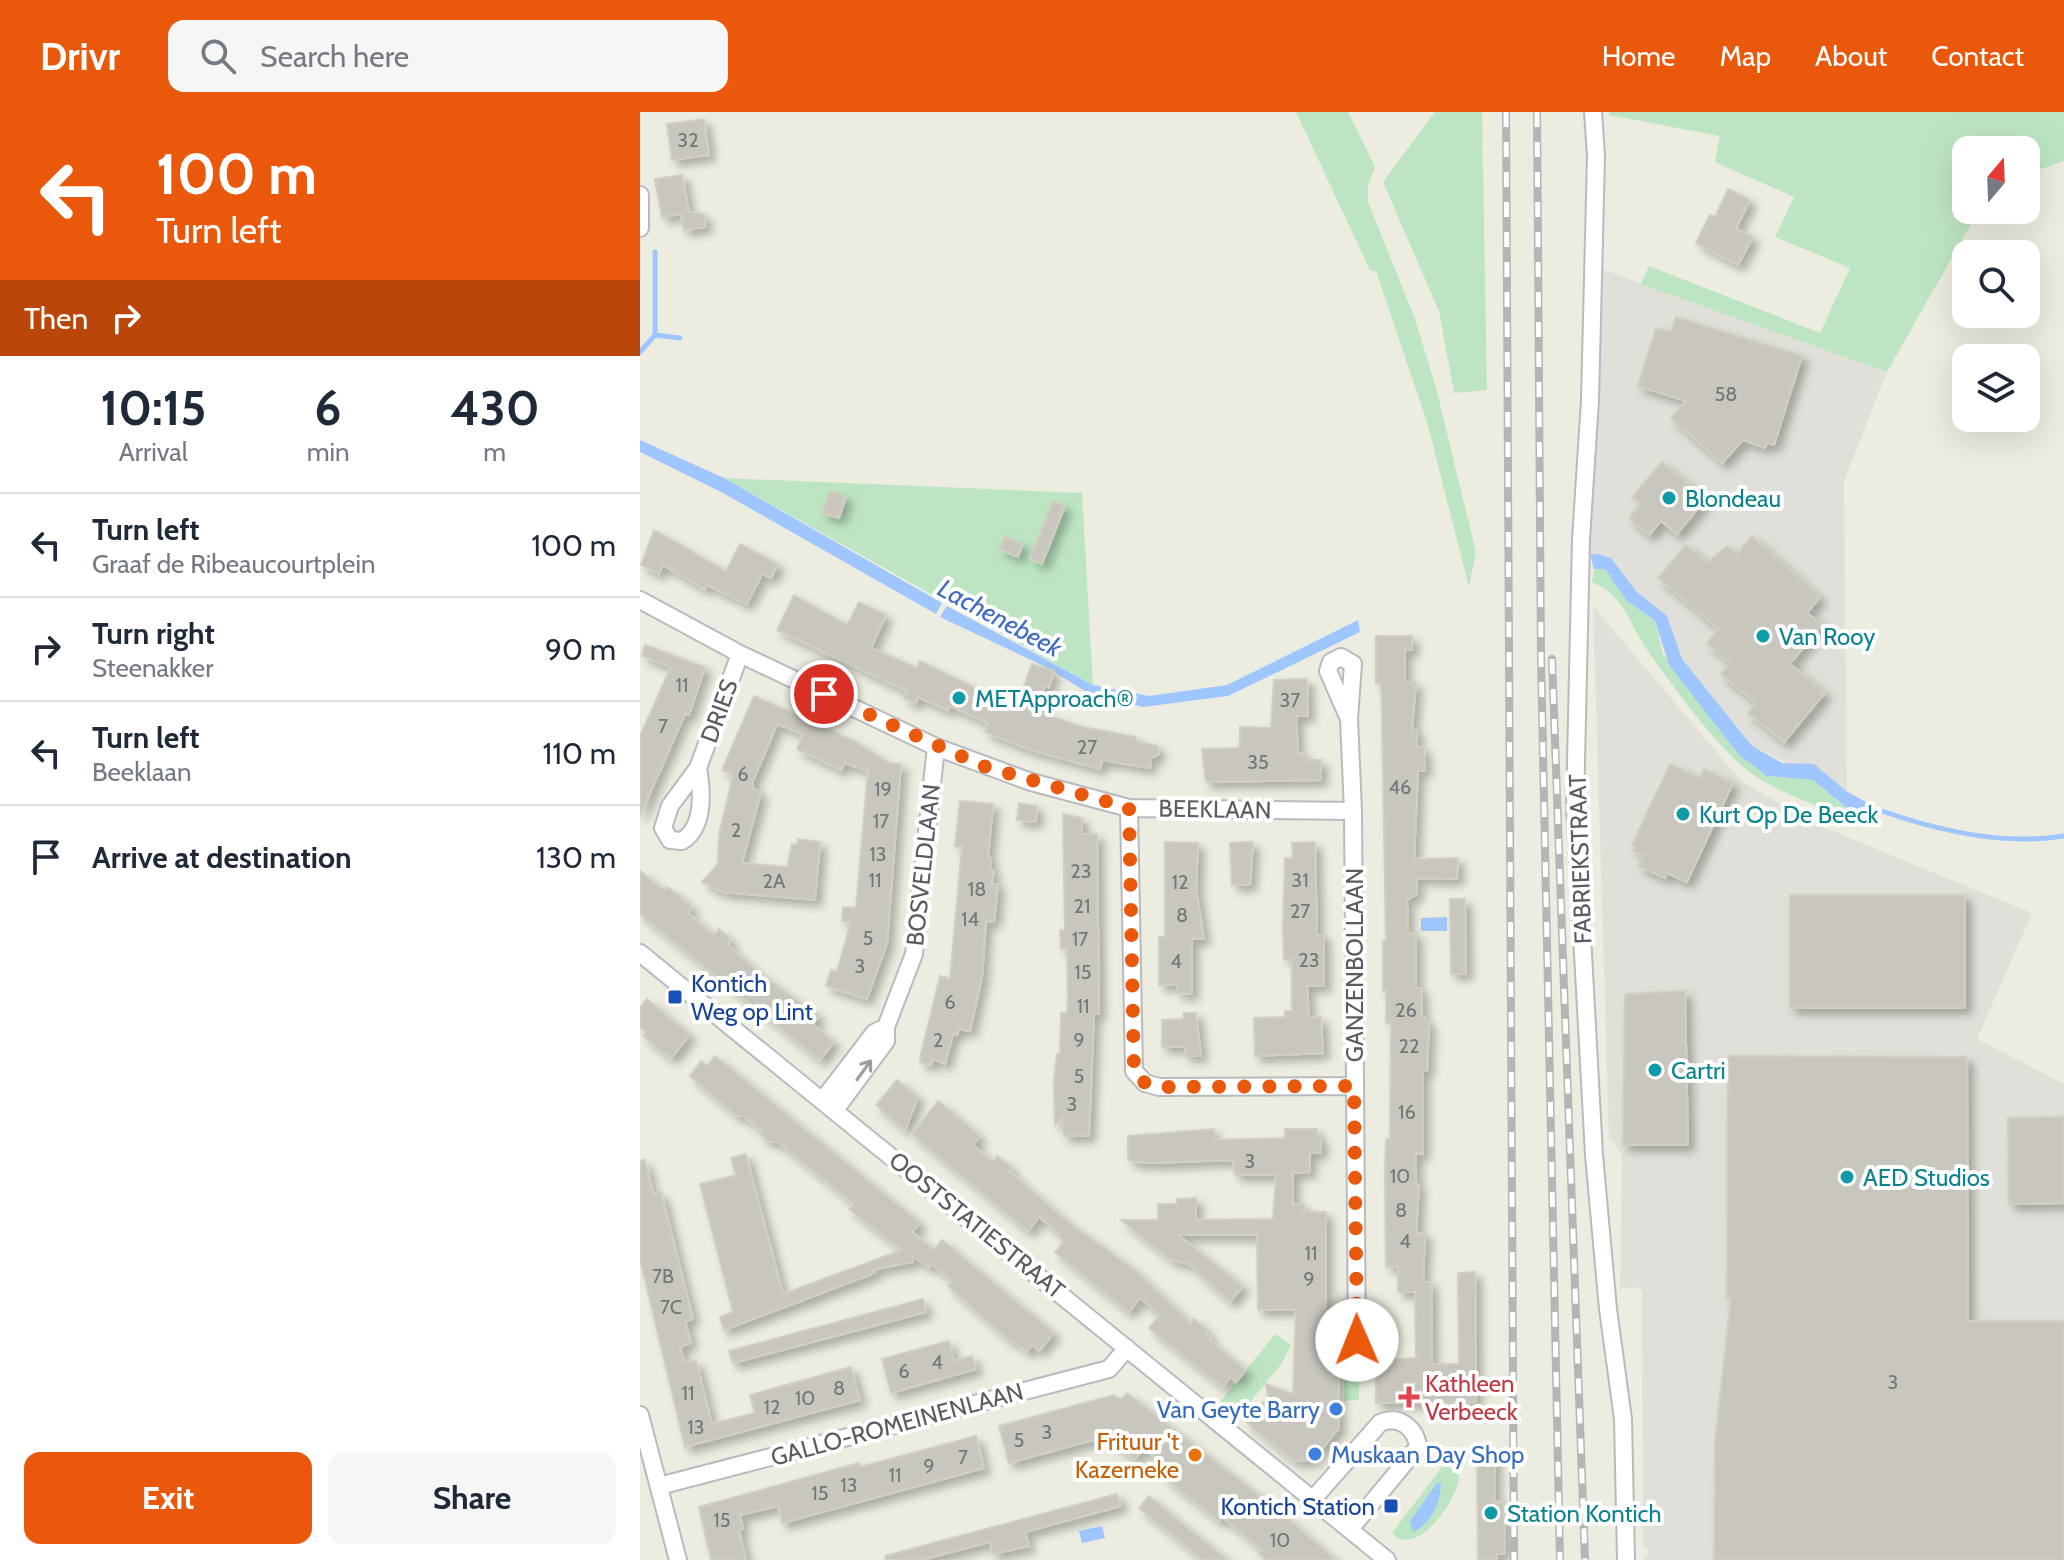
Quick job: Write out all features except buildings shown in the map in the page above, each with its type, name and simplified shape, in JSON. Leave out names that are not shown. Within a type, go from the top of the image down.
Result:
[{"type":"street","name":"FABRIEKSTRAAT","points":[[1593,112],[1596,156],[1590,400],[1581,539],[1575,807],[1594,1155],[1608,1309],[1623,1419],[1626,1560]]},
{"type":"street","points":[[640,195],[640,228]]},
{"type":"street","name":"BEEKLAAN","points":[[640,600],[740,654],[936,747],[1031,782],[1129,808],[1353,811]]},
{"type":"street","name":"DRIES","points":[[698,768],[740,654]]},
{"type":"street","name":"GANZENBOLLAAN","points":[[1349,719],[1353,811],[1357,1355]]},
{"type":"street","name":"BOSVELDLAAN","points":[[828,1106],[874,1033],[886,1027],[914,954],[936,747]]},
{"type":"street","points":[[1129,808],[1134,1071],[1145,1083],[1159,1087],[1354,1086]]},
{"type":"street","name":"OOSTSTATIESTRAAT","points":[[640,953],[1387,1560]]},
{"type":"street","name":"GALLO-ROMEINENLAAN","points":[[659,1486],[1109,1369],[1127,1348]]},
{"type":"street","points":[[640,1415],[678,1560]]},
{"type":"street","points":[[1314,1498],[1366,1436],[1386,1420],[1401,1422],[1413,1430],[1418,1447],[1351,1528]]},
{"type":"shaded area","points":[[1599,268],[1887,372],[1844,481],[1847,792],[1752,746],[1681,659],[1667,616],[1636,591],[1610,558],[1581,555]]},
{"type":"shaded area","points":[[1593,606],[1742,782],[1818,825],[2032,913],[1977,1039],[2064,1084],[2064,1560],[1643,1560],[1648,1556],[1648,1547],[1643,1547],[1642,1291],[1620,1287],[1622,1155],[1609,1138]]},
{"type":"green space","points":[[1296,112],[1348,112],[1375,167],[1368,186],[1368,202],[1414,316],[1436,388],[1476,552],[1469,587],[1427,422],[1376,271],[1370,270]]},
{"type":"green space","points":[[1435,112],[1482,112],[1487,390],[1454,393],[1439,311],[1383,182]]},
{"type":"green space","points":[[1609,112],[2064,112],[2064,161],[2040,169],[2040,136],[1952,136],[1952,224],[1971,224],[1962,240],[1952,240],[1952,258],[1887,372],[1641,284],[1649,266],[1820,333],[1850,268],[1775,237],[1794,197],[1715,162],[1720,136],[1609,115]]},
{"type":"green space","points":[[724,478],[1082,493],[1093,685]]},
{"type":"green space","points":[[1594,569],[1605,569],[1626,600],[1655,621],[1663,654],[1739,755],[1767,776],[1813,780],[1847,809],[1866,811],[1862,817],[1850,818],[1790,794],[1766,783],[1741,765],[1684,700],[1648,651],[1620,603],[1592,582]]},
{"type":"green space","points":[[1275,1334],[1291,1345],[1282,1363],[1238,1417],[1220,1402]]},
{"type":"green space","points":[[1359,1372],[1359,1400],[1344,1401],[1344,1373]]},
{"type":"green space","points":[[1445,1463],[1459,1476],[1444,1511],[1424,1533],[1413,1539],[1402,1539],[1392,1533]]},
{"type":"water","points":[[640,440],[724,478],[942,603],[936,614],[723,493],[640,452]]},
{"type":"water","points":[[1590,555],[1611,558],[1636,591],[1667,616],[1682,659],[1752,746],[1782,763],[1814,764],[1846,791],[1868,803],[1866,811],[1848,809],[1813,780],[1767,776],[1739,755],[1669,665],[1655,621],[1626,600],[1605,569],[1594,569]]},
{"type":"water","points":[[947,606],[1093,685],[1149,696],[1227,685],[1358,620],[1360,632],[1228,696],[1143,707],[1091,695],[1048,668],[940,617]]},
{"type":"water","points":[[1447,917],[1447,931],[1421,931],[1421,918]]},
{"type":"water","points":[[1437,1483],[1441,1483],[1441,1490],[1434,1511],[1425,1524],[1413,1532],[1410,1521]]},
{"type":"water","points":[[1102,1526],[1105,1538],[1082,1543],[1079,1531]]},
{"type":"waterway","points":[[640,352],[655,335],[655,252]]},
{"type":"waterway","points":[[655,335],[680,338]]},
{"type":"waterway","name":"Lachenebeek","points":[[1882,811],[1972,835],[2018,839],[2064,836]]},
{"type":"railway","points":[[1506,112],[1514,1560]]},
{"type":"railway","points":[[1537,112],[1541,658],[1560,1560]]},
{"type":"railway","points":[[1552,659],[1585,1560]]},
{"type":"place","name":"Blondeau","points":[[1669,498]]},
{"type":"place","name":"Van Rooy","points":[[1763,636]]},
{"type":"place","name":"METApproach®","points":[[959,698]]},
{"type":"place","name":"Kurt Op De Beeck","points":[[1683,814]]},
{"type":"place","name":"Kontich Weg op Lint","points":[[675,997]]},
{"type":"place","name":"Cartri","points":[[1655,1070]]},
{"type":"place","name":"AED Studios","points":[[1847,1177]]},
{"type":"place","name":"Kathleen Verbeeck","points":[[1409,1397]]},
{"type":"place","name":"Van Geyte Barry","points":[[1336,1409]]},
{"type":"place","name":"Muskaan Day Shop","points":[[1315,1454]]},
{"type":"place","name":"Frituur 't Kazerneke","points":[[1195,1455]]},
{"type":"place","name":"Kontich Station","points":[[1391,1506]]},
{"type":"place","name":"Station Kontich","points":[[1491,1513]]},
{"type":"route","points":[[824,694],[983,766],[1129,808],[1134,1071],[1145,1083],[1159,1087],[1354,1086],[1357,1340]]}]
